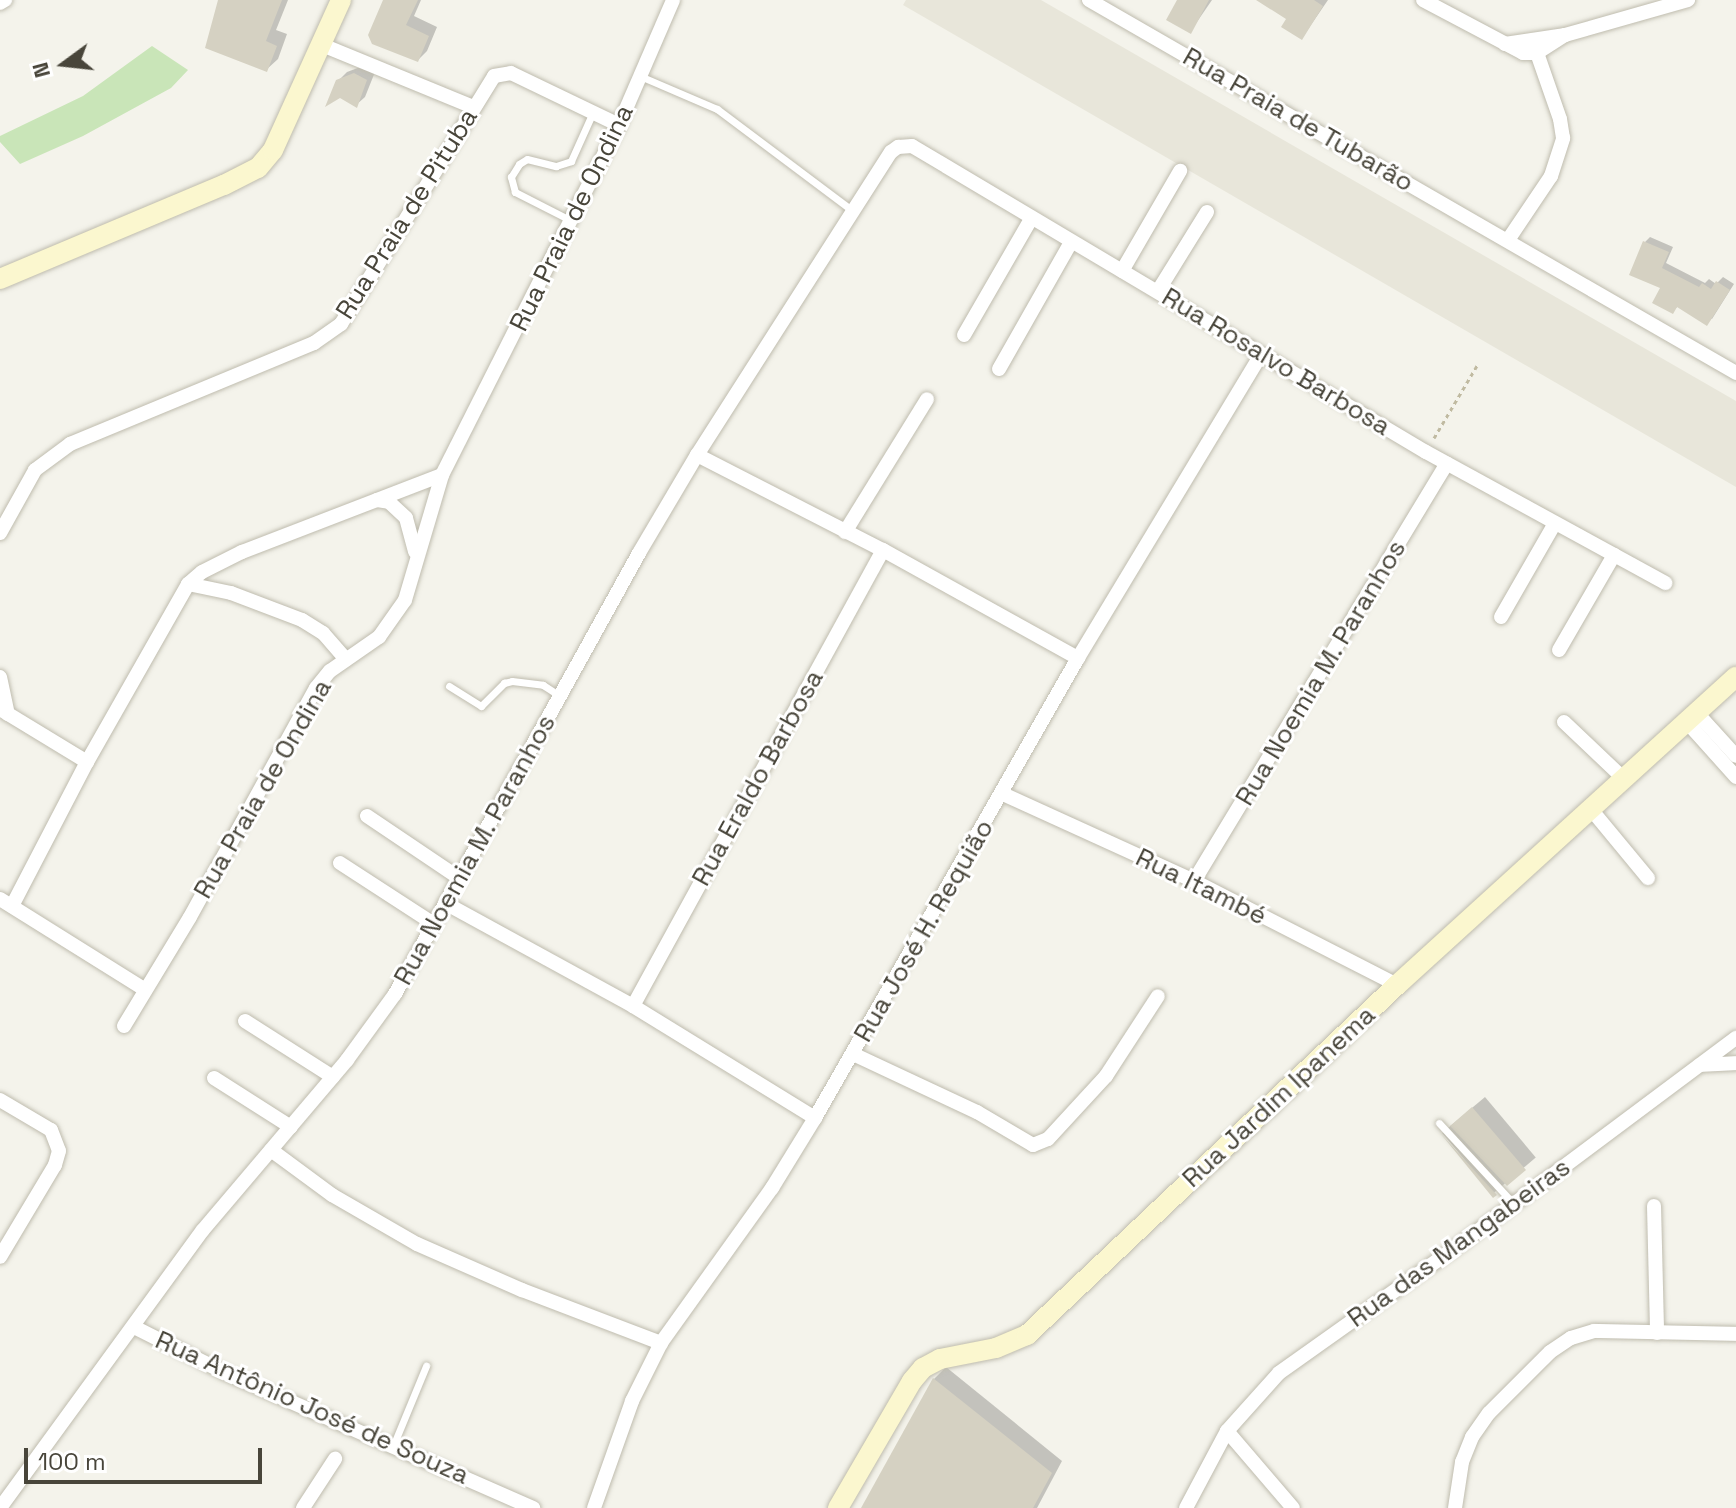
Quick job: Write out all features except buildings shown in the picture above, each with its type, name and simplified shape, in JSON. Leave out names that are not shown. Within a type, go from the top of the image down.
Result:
[{"type":"street","points":[[0,279],[258,168],[273,150],[341,0]]},
{"type":"street","name":"Rua Praia de Ondina","points":[[124,1026],[190,917],[316,688],[346,659],[379,637],[405,600],[442,475],[619,125],[673,0]]},
{"type":"street","name":"Rua Praia de Tubarão","points":[[1089,0],[1736,373]]},
{"type":"street","points":[[1423,0],[1523,53],[1537,53],[1565,35]]},
{"type":"street","points":[[1505,44],[1565,35],[1688,0]]},
{"type":"street","points":[[322,45],[473,107]]},
{"type":"street","points":[[1508,240],[1551,176],[1563,138],[1560,119],[1537,53]]},
{"type":"street","name":"Rua Praia de Pituba","points":[[0,533],[35,470],[70,444],[314,343],[341,324],[489,80],[502,73],[511,73],[619,125]]},
{"type":"street","name":"Rua Rosalvo Barbosa","points":[[891,152],[898,147],[912,146],[1426,452],[1665,583]]},
{"type":"street","name":"Rua Noemia M. Paranhos","points":[[0,1508],[203,1230],[333,1077],[395,994],[697,455],[891,152]]},
{"type":"street","points":[[1122,271],[1180,171]]},
{"type":"street","points":[[1158,291],[1207,212]]},
{"type":"street","points":[[964,335],[1031,219]]},
{"type":"street","points":[[999,369],[1071,242]]},
{"type":"street","name":"Rua José H. Requião","points":[[594,1508],[632,1401],[661,1343],[772,1188],[815,1118],[1078,658],[1261,355]]},
{"type":"street","points":[[845,532],[927,399]]},
{"type":"street","points":[[697,455],[883,550],[1078,658]]},
{"type":"street","name":"Rua Noemia M. Paranhos","points":[[1194,881],[1447,464]]},
{"type":"street","points":[[144,989],[6,902],[188,584],[202,572],[242,552],[442,475]]},
{"type":"street","points":[[377,500],[389,502],[406,518],[413,531],[416,556]]},
{"type":"street","points":[[1501,617],[1555,523]]},
{"type":"street","name":"Rua Eraldo Barbosa","points":[[633,1006],[883,550]]},
{"type":"street","points":[[1559,650],[1614,555]]},
{"type":"street","points":[[188,584],[231,593],[302,620],[323,633],[346,659]]},
{"type":"street","points":[[0,677],[4,711],[87,762]]},
{"type":"street","name":"Rua Jardim Ipanema","points":[[838,1508],[912,1381],[923,1368],[940,1359],[996,1348],[1027,1335],[1397,985],[1736,677]]},
{"type":"street","points":[[1691,717],[1736,756]]},
{"type":"street","points":[[1691,717],[1736,777]]},
{"type":"street","points":[[1564,722],[1623,778]]},
{"type":"street","name":"Rua Itambé","points":[[1003,794],[1194,881],[1397,985]]},
{"type":"street","points":[[1590,808],[1648,878]]},
{"type":"street","points":[[367,816],[459,878]]},
{"type":"street","points":[[340,863],[434,924]]},
{"type":"street","points":[[445,903],[633,1006],[815,1118]]},
{"type":"street","points":[[853,1054],[944,1096],[1033,1145],[1048,1139],[1106,1076],[1158,996]]},
{"type":"street","points":[[245,1021],[333,1077]]},
{"type":"street","name":"Rua das Mangabeiras","points":[[1186,1508],[1227,1431],[1279,1373],[1514,1204],[1736,1038]]},
{"type":"street","points":[[1700,1065],[1736,1063]]},
{"type":"street","points":[[214,1078],[291,1127]]},
{"type":"street","points":[[0,1100],[51,1130],[59,1151],[55,1165],[0,1257]]},
{"type":"street","points":[[271,1150],[332,1195],[417,1244],[661,1343]]},
{"type":"street","points":[[1654,1206],[1657,1333]]},
{"type":"street","name":"Rua Antônio José de Souza","points":[[134,1327],[223,1372],[533,1508]]},
{"type":"street","points":[[1455,1508],[1462,1462],[1472,1437],[1489,1413],[1550,1352],[1571,1338],[1594,1331],[1736,1334]]},
{"type":"street","points":[[1227,1431],[1293,1508]]},
{"type":"street","points":[[303,1508],[335,1459]]},
{"type":"lane","points":[[640,76],[717,109],[853,211]]},
{"type":"lane","points":[[571,221],[515,192],[511,177],[519,164],[527,159],[556,166],[571,161],[593,112]]},
{"type":"lane","points":[[449,686],[481,706],[504,683],[512,681],[543,685],[560,696]]},
{"type":"lane","points":[[1439,1123],[1514,1204]]},
{"type":"lane","points":[[393,1446],[426,1366]]},
{"type":"path","points":[[1426,452],[1478,364]]},
{"type":"shaded area","points":[[906,0],[1041,0],[1736,401],[1736,487],[903,5]]},
{"type":"green space","points":[[152,46],[188,70],[171,88],[83,136],[20,164],[0,142],[0,136],[83,96]]}]
